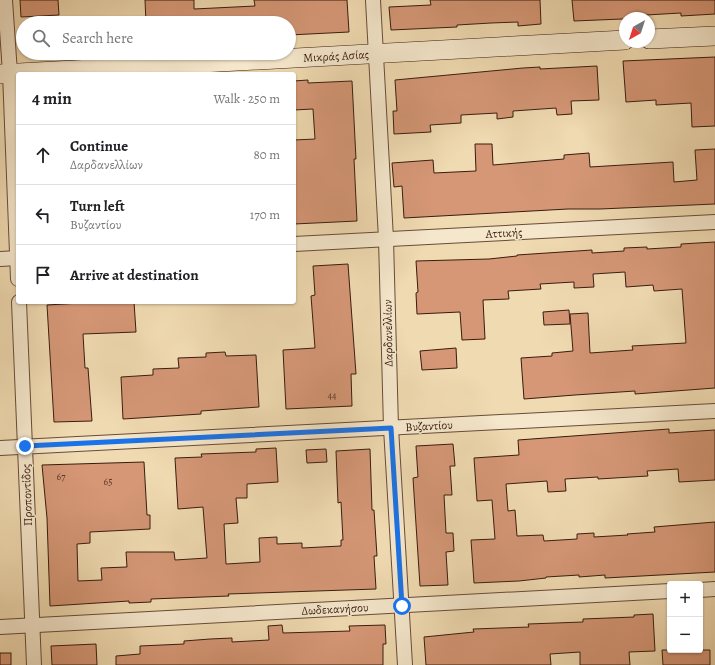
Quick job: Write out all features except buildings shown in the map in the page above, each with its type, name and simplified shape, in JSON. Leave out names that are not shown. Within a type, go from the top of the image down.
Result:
[{"type":"street","points":[[5,0],[5,74],[16,230]]},
{"type":"street","name":"Δαρδανελλίων","points":[[373,0],[386,239],[391,428],[405,665]]},
{"type":"street","points":[[655,39],[715,36]]},
{"type":"street","name":"Μικράς Ασίας","points":[[296,58],[619,40]]},
{"type":"street","name":"Μικράς Ασίας","points":[[42,72],[265,60]]},
{"type":"street","name":"Μικράς Ασίας","points":[[5,74],[16,73]]},
{"type":"street","name":"Αττικής","points":[[296,244],[715,222]]},
{"type":"street","points":[[0,259],[16,258]]},
{"type":"street","name":"Προποντίδος","points":[[19,304],[34,665]]},
{"type":"street","name":"Βυζαντίου","points":[[0,448],[715,411]]},
{"type":"street","points":[[703,590],[715,589]]},
{"type":"street","name":"Δωδεκανήσου","points":[[0,627],[667,591]]},
{"type":"route","points":[[25,446],[391,428],[402,606]]}]
